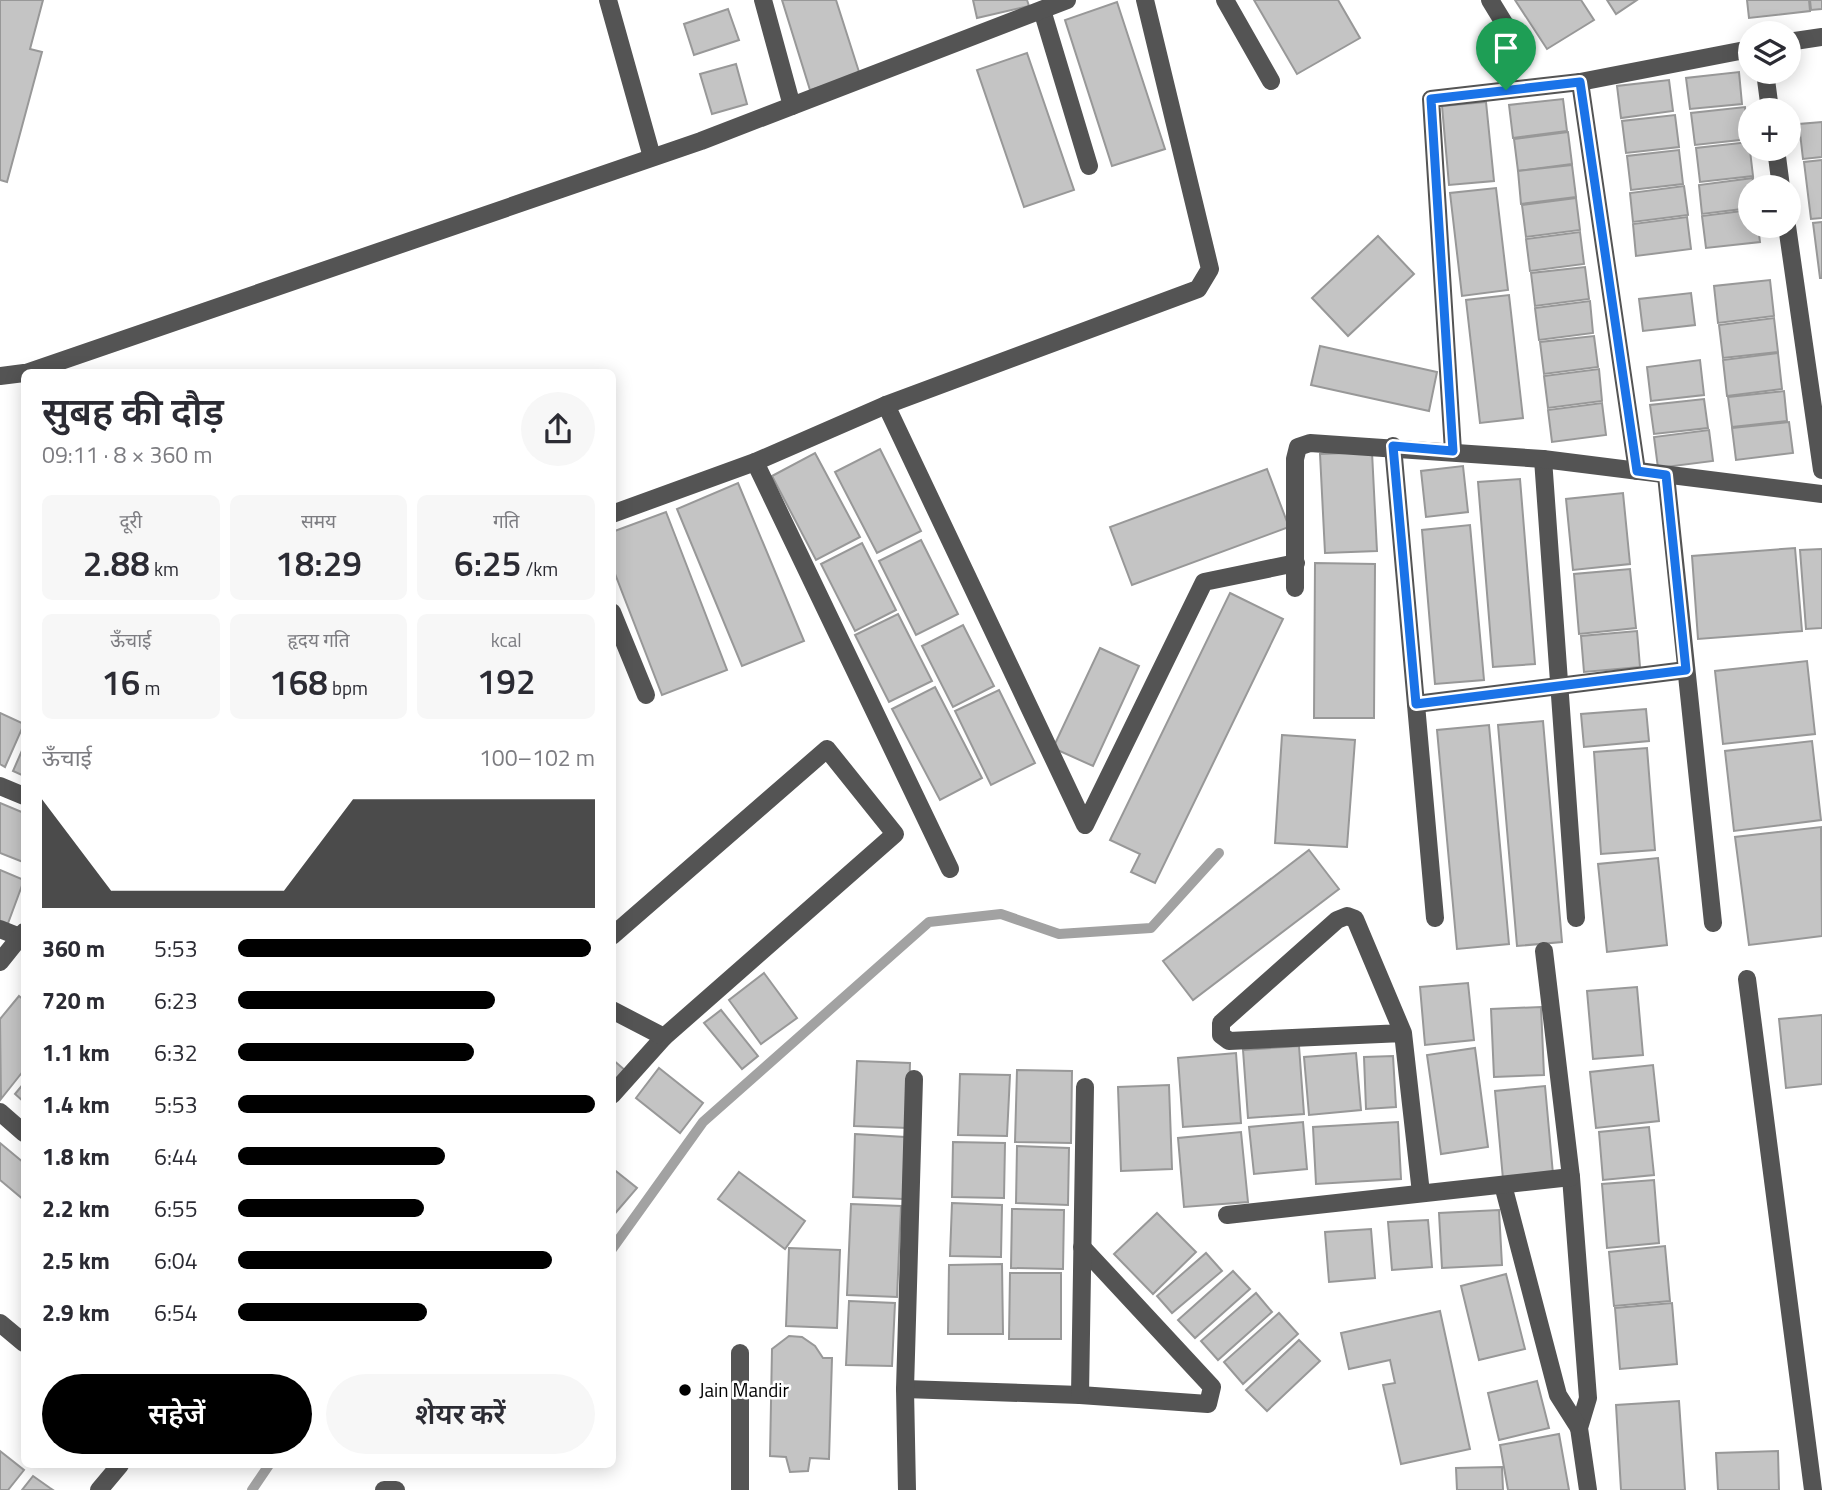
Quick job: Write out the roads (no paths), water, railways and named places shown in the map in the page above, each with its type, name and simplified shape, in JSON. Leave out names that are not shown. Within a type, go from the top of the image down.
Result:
[{"type":"street","points":[[608,0],[653,157]]},
{"type":"street","points":[[762,0],[792,106]]},
{"type":"street","points":[[616,513],[755,462],[886,405],[1198,289],[1210,269],[1145,0]]},
{"type":"street","points":[[1225,0],[1271,81]]},
{"type":"street","points":[[1490,0],[1515,41]]},
{"type":"street","points":[[37,369],[653,157],[1061,1]]},
{"type":"street","points":[[1042,10],[1089,166]]},
{"type":"street","points":[[1801,40],[1822,37]]},
{"type":"street","points":[[1453,451],[1431,99],[1580,82],[1738,51]]},
{"type":"street","points":[[1580,82],[1637,471]]},
{"type":"street","points":[[1789,238],[1822,470]]},
{"type":"street","points":[[0,376],[21,373]]},
{"type":"street","points":[[886,405],[1085,825],[1204,582],[1296,564]]},
{"type":"street","points":[[1295,588],[1295,459],[1298,447],[1310,443],[1393,446],[1543,459],[1822,494]]},
{"type":"street","points":[[1393,446],[1435,918]]},
{"type":"street","points":[[1543,459],[1576,918]]},
{"type":"street","points":[[755,462],[950,869]]},
{"type":"street","points":[[1666,475],[1713,923]]},
{"type":"street","points":[[616,622],[646,695]]},
{"type":"street","points":[[1416,704],[1686,670]]},
{"type":"street","points":[[616,933],[827,749],[895,834],[664,1037],[616,1091]]},
{"type":"street","points":[[0,786],[21,795]]},
{"type":"street","points":[[1403,1033],[1229,1041],[1221,1035],[1221,1023],[1337,920],[1347,916],[1354,919],[1403,1033],[1422,1193]]},
{"type":"street","points":[[0,929],[21,935]]},
{"type":"street","points":[[0,962],[21,936]]},
{"type":"street","points":[[1544,951],[1570,1177],[1588,1398],[1579,1428]]},
{"type":"street","points":[[1746,979],[1813,1490]]},
{"type":"street","points":[[616,1012],[664,1037]]},
{"type":"street","points":[[907,1490],[905,1389],[914,1079]]},
{"type":"street","points":[[1080,1395],[1085,1087]]},
{"type":"street","points":[[0,1112],[21,1130]]},
{"type":"street","points":[[1227,1215],[1570,1177]]},
{"type":"street","points":[[1503,1185],[1559,1395],[1579,1428],[1588,1490]]},
{"type":"street","points":[[905,1389],[1080,1395],[1209,1404],[1213,1387],[1082,1247]]},
{"type":"street","points":[[0,1323],[21,1340]]},
{"type":"street","points":[[740,1353],[740,1490]]},
{"type":"street","points":[[99,1490],[117,1468]]},
{"type":"street","points":[[384,1490],[396,1490]]},
{"type":"waterway","points":[[616,1243],[703,1122],[929,922],[1001,914],[1059,934],[1151,928],[1219,853]]},
{"type":"waterway","points":[[252,1490],[267,1468]]},
{"type":"place","name":"Jain Mandir","points":[[685,1390]]}]
